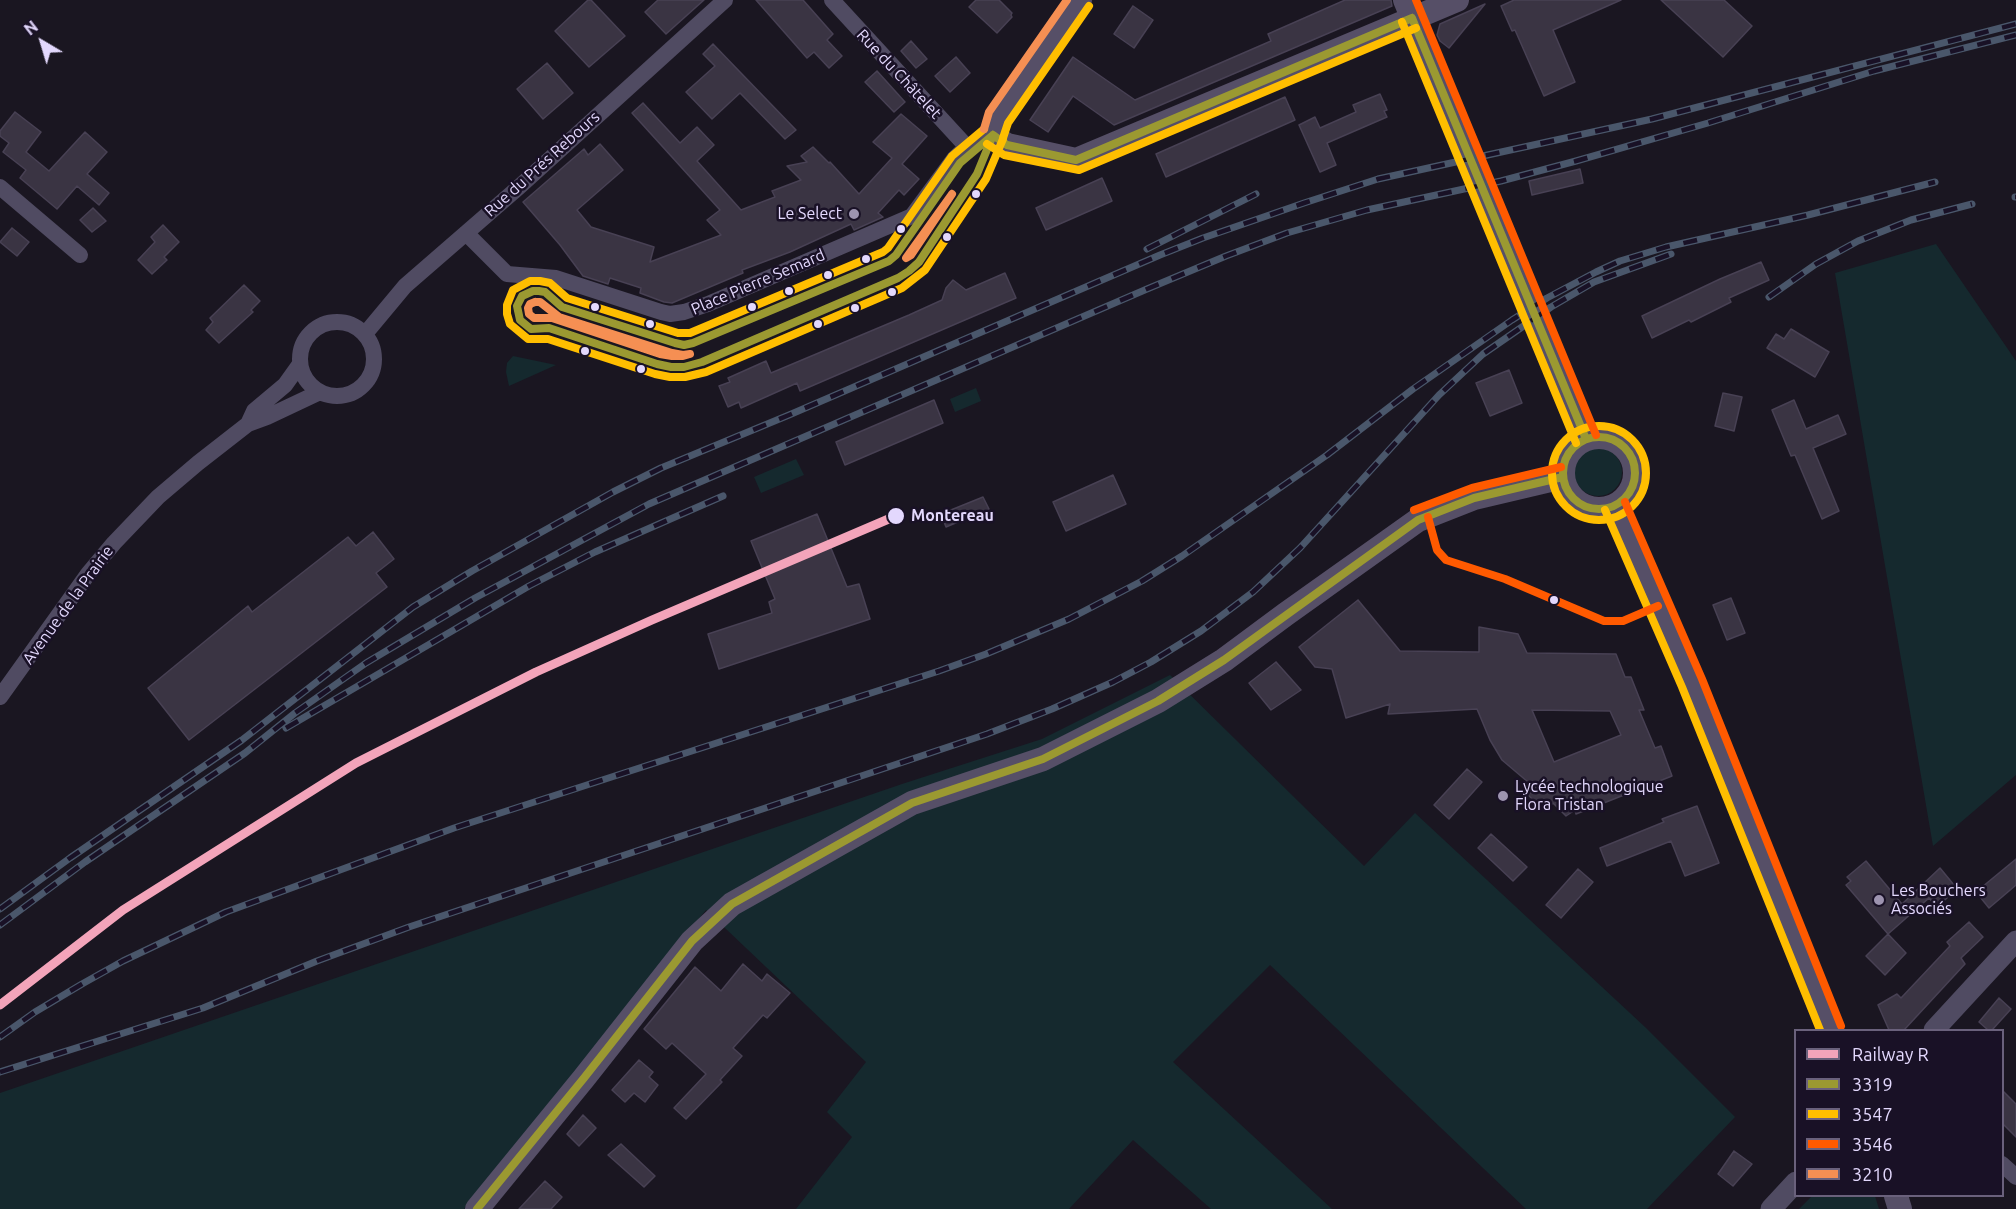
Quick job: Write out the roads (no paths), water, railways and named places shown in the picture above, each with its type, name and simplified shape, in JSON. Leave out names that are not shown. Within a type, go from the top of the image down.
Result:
[{"type":"main road","points":[[1080,0],[998,118],[993,135],[1008,145],[1076,160],[1409,9],[1457,0]]},
{"type":"main road","points":[[1409,9],[1586,439]]},
{"type":"main road","points":[[1598,436],[1616,441],[1630,453],[1635,464],[1636,477],[1633,489],[1625,499],[1604,510],[1581,505],[1572,498],[1563,477],[1568,454],[1586,439],[1598,436]]},
{"type":"main road","points":[[477,1209],[585,1078],[692,941],[732,904],[912,803],[1043,759],[1158,701],[1224,660],[1418,520],[1474,498],[1563,477]]},
{"type":"main road","points":[[1615,506],[1697,694],[1831,1029]]},
{"type":"street","name":"Rue du Prés Rebours","points":[[365,334],[405,286],[725,0]]},
{"type":"street","name":"Rue du Châtelet","points":[[832,0],[967,147]]},
{"type":"street","name":"Place Pierre Semard","points":[[466,233],[507,274],[556,278],[660,312],[670,314],[684,312],[708,304],[912,216],[954,159],[967,147],[993,135]]},
{"type":"street","points":[[0,188],[80,255]]},
{"type":"street","points":[[339,321],[353,325],[365,334],[373,352],[374,362],[371,373],[364,383],[355,391],[344,395],[320,392],[310,385],[303,375],[300,352],[304,340],[312,331],[324,324],[339,321]]},
{"type":"street","name":"Avenue de la Prairie","points":[[248,424],[254,411],[285,385],[300,364]]},
{"type":"street","name":"Avenue de la Prairie","points":[[0,697],[81,583],[114,543],[158,497],[213,450],[248,424],[320,392]]},
{"type":"street","points":[[1935,1029],[2016,941]]},
{"type":"street","points":[[2004,1166],[2016,1177]]},
{"type":"street","points":[[1771,1209],[1794,1184]]},
{"type":"railway","points":[[0,909],[242,740],[413,607],[472,571],[613,492],[661,468],[1160,255],[1304,203],[1378,179],[1652,119],[2016,24]]},
{"type":"railway","points":[[0,925],[85,862],[245,753],[295,713],[366,663],[475,598],[649,504],[1147,289],[1287,233],[1367,210],[1501,181],[1576,161],[1874,71],[2016,35]]},
{"type":"railway","points":[[0,1037],[35,1012],[123,961],[226,912],[454,828],[939,671],[1069,619],[1142,581],[1182,556],[1327,455],[1413,389],[1512,320],[1547,298],[1620,261],[1666,247],[1808,215],[1935,182]]},
{"type":"railway","points":[[1147,249],[1256,194]]},
{"type":"railway","points":[[1769,297],[1816,264],[1858,241],[1911,220],[1972,204]]},
{"type":"railway","points":[[0,1072],[203,1008],[317,961],[409,927],[987,734],[1113,682],[1201,631],[1253,592],[1300,548],[1439,395],[1483,354],[1551,307],[1594,282],[1671,254]]},
{"type":"railway","points":[[286,728],[529,586],[595,552],[723,496]]},
{"type":"rail line","name":"R","points":[[0,1005],[123,910],[356,763],[536,672],[898,515]]},
{"type":"place","name":"Le Select","points":[[854,214]]},
{"type":"place","name":"Montereau","points":[[896,516]]},
{"type":"place","name":"Lycée technologique Flora Tristan","points":[[1503,796]]},
{"type":"place","name":"Les Bouchers Associés","points":[[1879,900]]}]
